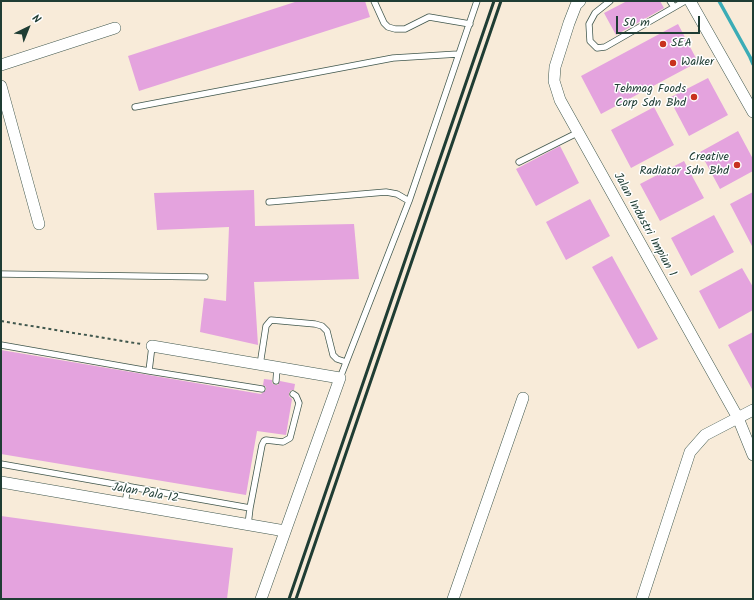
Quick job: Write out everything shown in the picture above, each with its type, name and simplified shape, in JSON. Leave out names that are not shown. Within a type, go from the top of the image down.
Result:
[{"type":"street","name":"Jalan Industri Impian 1","points":[[580,1],[576,5],[569,23],[555,67],[554,81],[560,100],[577,133],[738,418],[753,455]]},
{"type":"street","points":[[690,1],[753,112]]},
{"type":"street","points":[[1,65],[115,28]]},
{"type":"street","points":[[1,86],[39,224]]},
{"type":"street","points":[[152,346],[340,378],[261,599]]},
{"type":"street","points":[[453,599],[523,398]]},
{"type":"street","points":[[642,599],[690,452],[705,435],[753,410]]},
{"type":"street","name":"Jalan Pala 12","points":[[1,482],[285,531]]},
{"type":"lane","points":[[374,1],[384,23],[388,27],[395,29],[405,29],[429,17],[470,24]]},
{"type":"lane","points":[[340,378],[409,201],[477,1]]},
{"type":"lane","points":[[610,1],[595,13],[588,24],[590,41],[597,48],[604,47],[685,1]]},
{"type":"lane","points":[[670,1],[674,8]]},
{"type":"lane","points":[[135,107],[393,58],[458,54]]},
{"type":"lane","points":[[519,162],[577,133]]},
{"type":"lane","points":[[269,202],[386,192],[397,194],[409,201]]},
{"type":"lane","points":[[1,274],[205,277]]},
{"type":"lane","points":[[260,365],[266,326],[271,320],[322,326],[327,332],[333,355],[337,359],[346,362]]},
{"type":"lane","points":[[1,345],[262,389]]},
{"type":"lane","points":[[149,371],[152,346]]},
{"type":"lane","points":[[276,380],[278,368]]},
{"type":"lane","points":[[248,525],[262,445],[266,440],[283,442],[290,438],[299,403],[296,396],[293,394]]},
{"type":"lane","points":[[1,464],[250,508]]},
{"type":"lane","points":[[125,503],[128,486]]},
{"type":"path","points":[[1,321],[152,346]]},
{"type":"building","points":[[298,1],[365,1],[370,17],[139,91],[128,56]]},
{"type":"building","points":[[627,1],[660,1],[664,8],[616,35],[604,13]]},
{"type":"building","points":[[678,24],[698,62],[601,114],[581,76]]},
{"type":"building","points":[[708,78],[728,115],[689,136],[669,98]]},
{"type":"building","points":[[654,107],[674,145],[631,168],[611,130]]},
{"type":"building","points":[[738,131],[753,159],[753,171],[720,189],[700,152]]},
{"type":"building","points":[[560,146],[579,183],[536,206],[516,169]]},
{"type":"building","points":[[684,161],[704,198],[660,221],[640,184]]},
{"type":"building","points":[[254,190],[255,226],[354,224],[359,279],[254,282],[258,345],[200,332],[204,298],[226,301],[229,227],[157,230],[154,193]]},
{"type":"building","points":[[753,192],[753,248],[730,204]]},
{"type":"building","points":[[590,199],[610,236],[566,260],[546,222]]},
{"type":"building","points":[[714,215],[734,252],[691,276],[671,238]]},
{"type":"building","points":[[612,256],[658,339],[638,349],[592,267]]},
{"type":"building","points":[[742,268],[753,287],[753,310],[719,329],[699,291]]},
{"type":"building","points":[[753,332],[753,391],[728,345]]},
{"type":"building","points":[[1,350],[261,394],[266,390],[266,387],[263,385],[264,379],[272,380],[272,383],[275,385],[278,385],[280,381],[295,384],[294,390],[291,390],[289,393],[289,396],[292,399],[286,435],[257,431],[246,495],[1,454]]},
{"type":"building","points":[[1,516],[233,548],[227,599],[1,599]]},
{"type":"waterway","points":[[719,1],[753,64]]},
{"type":"railway","points":[[289,599],[494,1]]},
{"type":"railway","points":[[296,599],[501,1]]},
{"type":"place","name":"SEA","points":[[663,44]]},
{"type":"place","name":"Walker","points":[[673,63]]},
{"type":"place","name":"Tehmag Foods Corp Sdn Bhd","points":[[694,97]]},
{"type":"place","name":"Creative Radiator Sdn Bhd","points":[[737,165]]}]
